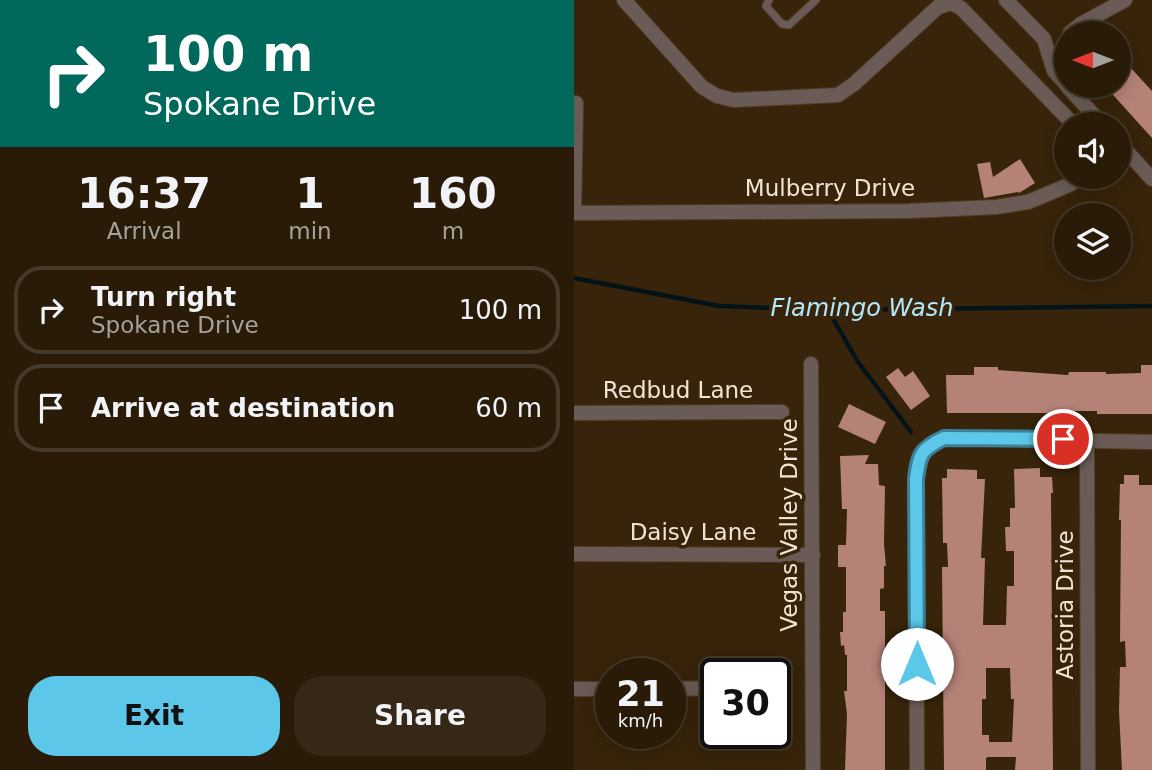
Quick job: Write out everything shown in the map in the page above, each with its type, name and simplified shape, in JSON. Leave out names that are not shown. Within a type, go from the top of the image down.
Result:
[{"type":"street","points":[[624,0],[702,87],[717,96],[734,100],[838,95],[854,84],[938,8],[951,3],[961,8],[1061,112]]},
{"type":"street","points":[[1006,0],[1044,39],[1054,71]]},
{"type":"street","points":[[1086,21],[1125,0]]},
{"type":"street","points":[[1048,52],[1054,47]]},
{"type":"street","points":[[1078,98],[1091,112]]},
{"type":"street","points":[[574,212],[576,103]]},
{"type":"street","points":[[1131,156],[1152,179]]},
{"type":"street","name":"Mulberry Drive","points":[[574,212],[909,211],[996,207],[1028,202],[1059,189]]},
{"type":"street","name":"Vegas Valley Drive","points":[[811,364],[813,770]]},
{"type":"street","name":"Redbud Lane","points":[[574,413],[782,412]]},
{"type":"street","points":[[917,770],[916,479],[918,460],[928,446],[944,438],[1152,442]]},
{"type":"street","name":"Astoria Drive","points":[[1087,439],[1088,770]]},
{"type":"street","name":"Daisy Lane","points":[[574,554],[813,555]]},
{"type":"street","points":[[574,689],[595,689]]},
{"type":"lane","points":[[769,0],[766,6],[782,24],[789,25],[816,0]]},
{"type":"building","points":[[1131,68],[1152,91],[1152,138],[1116,98],[1131,98]]},
{"type":"building","points":[[1020,159],[1035,183],[1019,193],[984,198],[977,164],[990,162],[993,177]]},
{"type":"building","points":[[1141,365],[1152,365],[1152,414],[1097,414],[1097,411],[947,413],[946,375],[974,375],[974,367],[1068,375],[1069,372],[1141,373]]},
{"type":"building","points":[[898,368],[905,377],[913,371],[930,396],[911,410],[886,377]]},
{"type":"building","points":[[849,404],[886,422],[875,444],[838,427]]},
{"type":"building","points":[[869,455],[865,464],[878,464],[879,485],[885,486],[886,566],[884,588],[880,589],[880,611],[885,611],[885,770],[845,770],[847,714],[844,691],[847,691],[847,655],[844,645],[841,646],[840,632],[843,632],[843,612],[846,612],[846,567],[838,567],[838,545],[846,545],[847,509],[842,509],[840,456]]},
{"type":"building","points":[[1040,468],[1040,477],[1052,477],[1053,770],[1015,770],[1016,757],[988,757],[986,770],[944,770],[942,567],[948,567],[947,543],[943,543],[942,478],[947,478],[947,469],[977,470],[977,479],[985,479],[981,558],[985,558],[983,625],[1006,625],[1007,586],[1014,586],[1014,551],[1006,551],[1005,527],[1010,527],[1010,508],[1015,508],[1014,469]],"holes":[[[986,668],[1010,668],[1011,699],[1014,699],[1012,742],[989,742],[989,735],[982,735],[982,699],[986,699]]]},
{"type":"building","points":[[1124,475],[1139,475],[1139,485],[1152,485],[1152,770],[1122,770],[1120,667],[1126,667],[1125,641],[1120,642],[1119,520],[1120,484],[1124,484]]},
{"type":"waterway","name":"Flamingo Wash","points":[[574,278],[719,306],[828,310],[1152,306]]},
{"type":"waterway","points":[[828,310],[858,362],[911,432]]},
{"type":"route","points":[[917,664],[918,460],[928,446],[944,438],[1063,439]]}]
